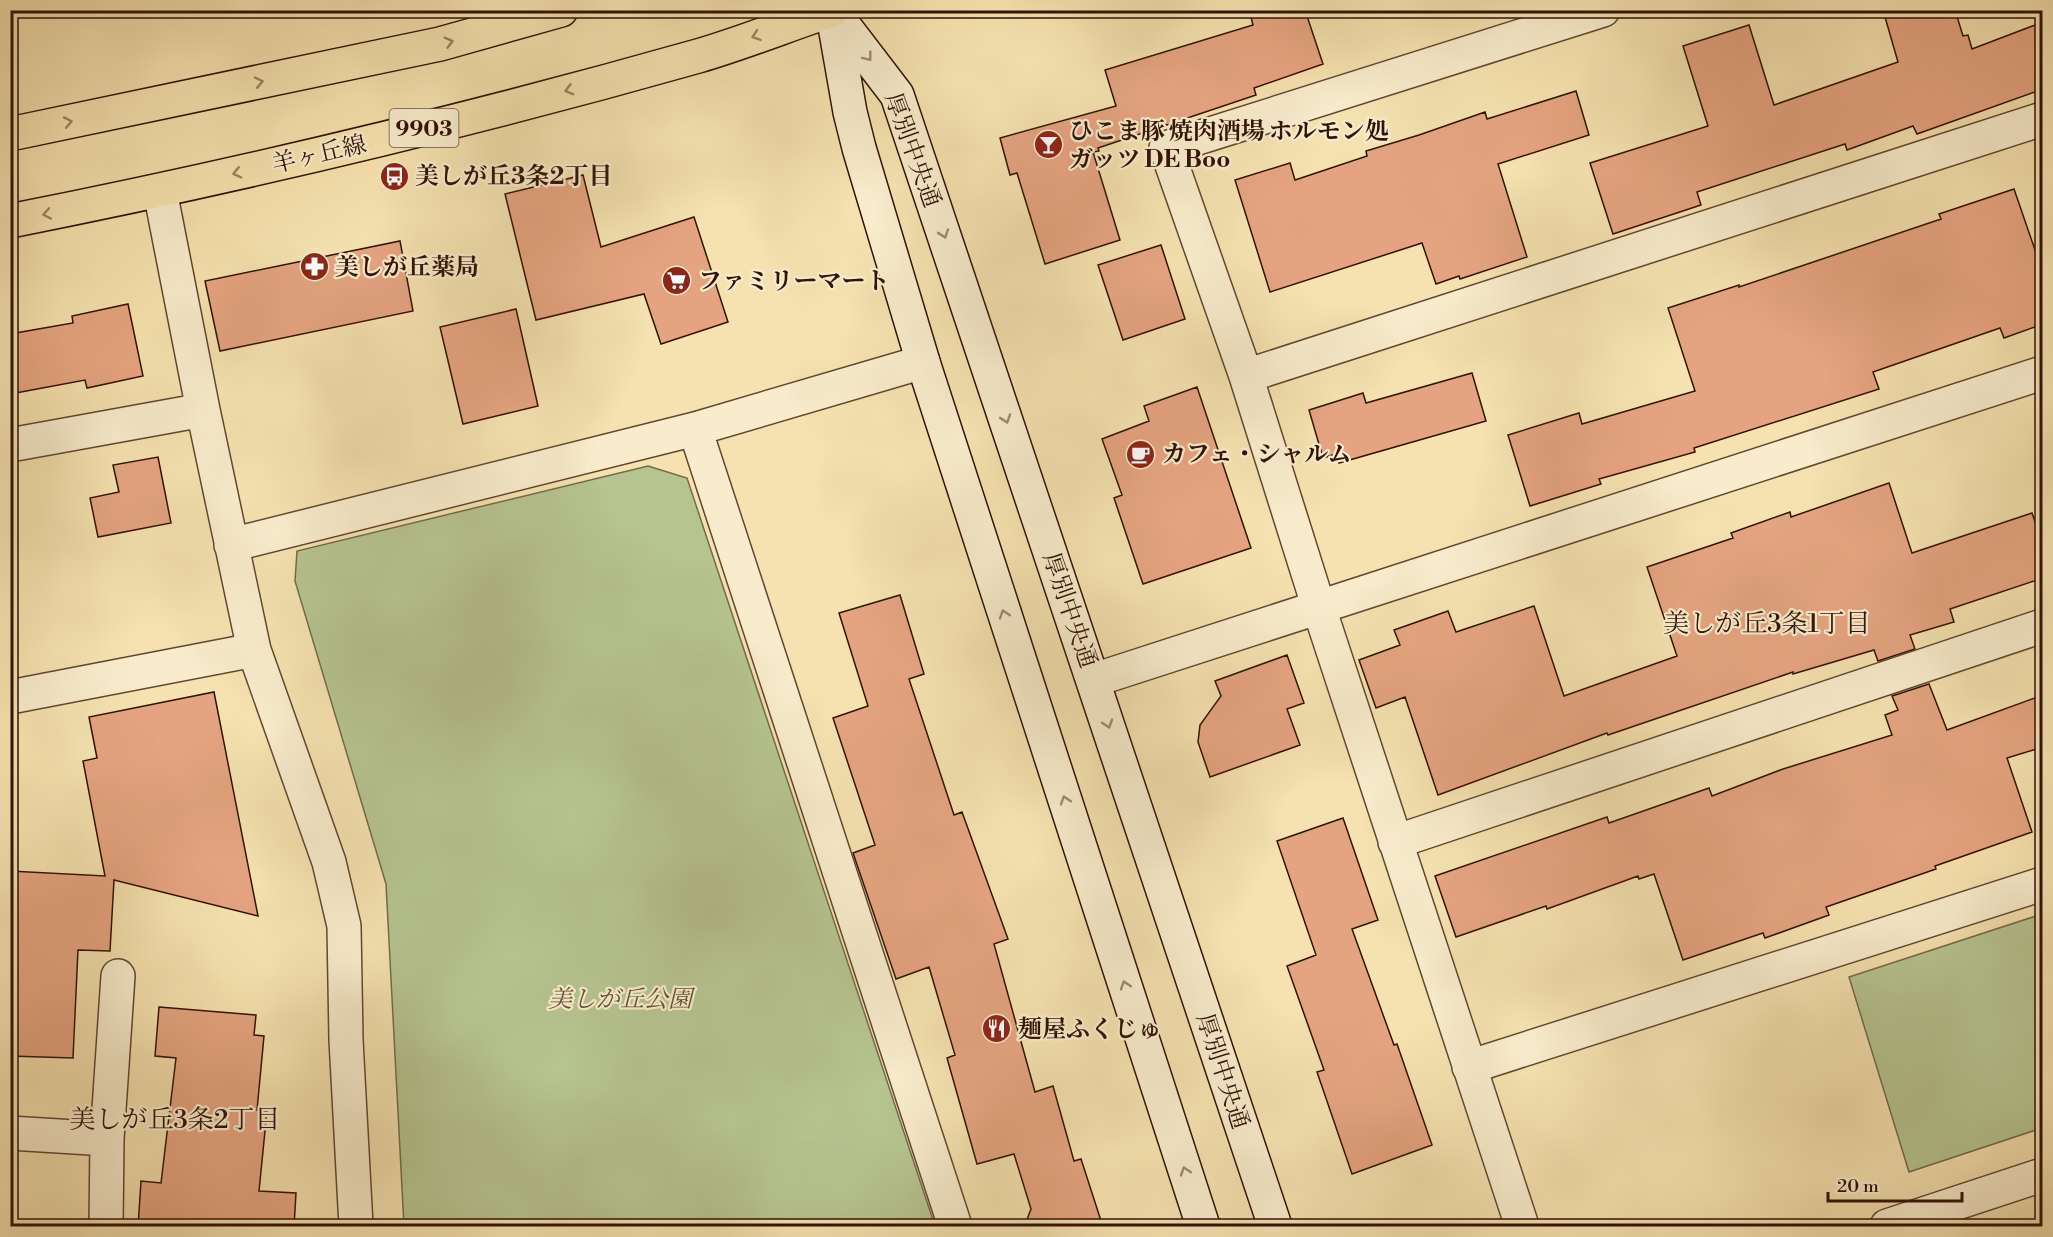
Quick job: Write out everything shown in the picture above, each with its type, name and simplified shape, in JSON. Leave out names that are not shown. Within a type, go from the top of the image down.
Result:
[{"type":"main road","points":[[10,134],[440,44],[561,10]]},
{"type":"main road","name":"羊ヶ丘線","points":[[10,221],[160,191],[407,133],[700,55],[832,10]]},
{"type":"street","name":"厚別中央通","points":[[1203,1227],[923,362],[859,148],[850,112],[832,10],[897,95],[1275,1227]]},
{"type":"street","points":[[1522,1227],[1319,608],[1246,376],[1166,148],[1603,10]]},
{"type":"street","points":[[1246,376],[2043,119]]},
{"type":"street","points":[[160,191],[203,410],[254,650],[329,862],[344,926],[346,1040],[356,1227]]},
{"type":"street","points":[[231,545],[695,429],[923,362]]},
{"type":"street","points":[[1094,680],[2043,373]]},
{"type":"street","points":[[10,445],[203,410]]},
{"type":"street","points":[[695,429],[954,1227]]},
{"type":"street","points":[[1395,842],[2043,626]]},
{"type":"street","points":[[10,697],[254,650]]},
{"type":"street","points":[[1469,1067],[2043,884]]},
{"type":"street","points":[[106,1227],[107,1139],[118,976]]},
{"type":"street","points":[[10,1133],[107,1139]]},
{"type":"street","points":[[1887,1227],[2043,1175]]},
{"type":"green space","name":"美しが丘公園","points":[[648,466],[687,478],[935,1226],[404,1226],[386,884],[295,581],[297,551]]},
{"type":"green space","points":[[2042,914],[2042,1128],[1909,1172],[1849,977]]},
{"type":"building","points":[[1249,10],[1305,10],[1323,64],[1254,88],[1256,95],[1098,148],[1099,151],[1093,152],[1120,240],[1045,264],[1017,173],[1010,175],[1000,138],[1116,106],[1105,70],[1253,25]]},
{"type":"building","points":[[1883,10],[1955,10],[1963,36],[1968,35],[1972,49],[2043,22],[2043,89],[1917,134],[1913,126],[1847,150],[1845,144],[1697,192],[1701,205],[1613,234],[1590,163],[1708,126],[1683,46],[1749,25],[1774,105],[1898,62]]},
{"type":"building","points":[[1576,91],[1589,135],[1498,164],[1527,257],[1460,279],[1459,276],[1436,284],[1422,243],[1270,292],[1235,180],[1290,163],[1295,180],[1367,156],[1366,151],[1485,112],[1487,119]]},
{"type":"building","points":[[583,175],[601,247],[694,217],[728,322],[661,344],[644,294],[536,320],[505,194]]},
{"type":"building","points":[[2014,189],[2043,273],[2043,324],[2004,338],[2000,328],[1873,372],[1879,389],[1694,448],[1695,452],[1599,479],[1601,484],[1530,506],[1508,435],[1579,413],[1582,424],[1695,391],[1668,308],[1739,285],[1739,287],[1941,219],[1939,214]]},
{"type":"building","points":[[400,241],[413,311],[220,351],[205,281]]},
{"type":"building","points":[[1161,245],[1185,319],[1123,340],[1098,265]]},
{"type":"building","points":[[128,304],[143,376],[87,388],[85,380],[10,394],[10,334],[73,323],[72,316]]},
{"type":"building","points":[[516,309],[538,406],[463,424],[440,327]]},
{"type":"building","points":[[1472,373],[1486,421],[1339,463],[1336,454],[1323,458],[1309,410],[1363,393],[1366,403]]},
{"type":"building","points":[[1197,387],[1251,548],[1143,584],[1114,498],[1122,495],[1102,439],[1149,421],[1144,406]]},
{"type":"building","points":[[158,457],[171,523],[98,537],[90,498],[119,492],[113,465]]},
{"type":"building","points":[[1889,483],[1912,553],[2032,513],[2043,545],[2043,578],[1950,609],[1954,622],[1910,635],[1915,649],[1878,661],[1874,650],[1793,674],[1793,672],[1608,735],[1607,733],[1438,795],[1405,697],[1376,708],[1359,660],[1400,645],[1394,630],[1448,611],[1456,632],[1534,606],[1564,696],[1677,656],[1647,567],[1733,538],[1731,533],[1790,512],[1791,517]]},
{"type":"building","points":[[900,595],[924,674],[909,679],[954,815],[962,812],[1008,939],[994,944],[1035,1092],[1053,1086],[1074,1161],[1081,1159],[1103,1227],[1024,1227],[1031,1209],[1014,1154],[977,1164],[947,1058],[955,1055],[929,967],[896,979],[853,853],[875,845],[833,718],[868,706],[839,613]]},
{"type":"building","points":[[1287,655],[1304,703],[1287,709],[1300,745],[1210,777],[1198,742],[1200,725],[1221,696],[1215,681]]},
{"type":"building","points":[[1929,684],[1947,730],[2043,695],[2043,747],[2007,758],[2032,832],[1935,866],[1936,869],[1826,907],[1829,915],[1765,938],[1763,933],[1683,960],[1654,874],[1639,879],[1638,876],[1547,909],[1546,906],[1456,937],[1435,876],[1607,817],[1609,823],[1709,788],[1712,796],[1783,769],[1892,735],[1885,715],[1898,710],[1892,696]]},
{"type":"building","points":[[214,692],[258,916],[114,880],[110,951],[78,950],[73,1058],[10,1056],[10,871],[105,876],[83,761],[97,758],[89,717]]},
{"type":"building","points":[[1343,818],[1378,920],[1352,929],[1394,1045],[1397,1044],[1432,1145],[1352,1174],[1317,1072],[1324,1070],[1287,966],[1316,955],[1277,841]]},
{"type":"building","points":[[159,1007],[256,1015],[254,1035],[264,1036],[257,1110],[267,1111],[259,1191],[296,1193],[294,1227],[138,1227],[141,1181],[161,1183],[176,1058],[155,1056]]},
{"type":"place","name":"ひこま豚 焼肉酒場 ホルモン処 ガッツ DE Boo","points":[[1048,145]]},
{"type":"place","name":"美しが丘3条2丁目","points":[[394,176]]},
{"type":"place","name":"美しが丘薬局","points":[[314,267]]},
{"type":"place","name":"ファミリーマート","points":[[677,281]]},
{"type":"place","name":"カフェ・シャルム","points":[[1141,454]]},
{"type":"place","name":"麺屋ふくじゅ","points":[[997,1029]]},
{"type":"district","name":"美しが丘3条1丁目","points":[[1767,623]]},
{"type":"district","name":"美しが丘3条2丁目","points":[[175,1119]]}]
